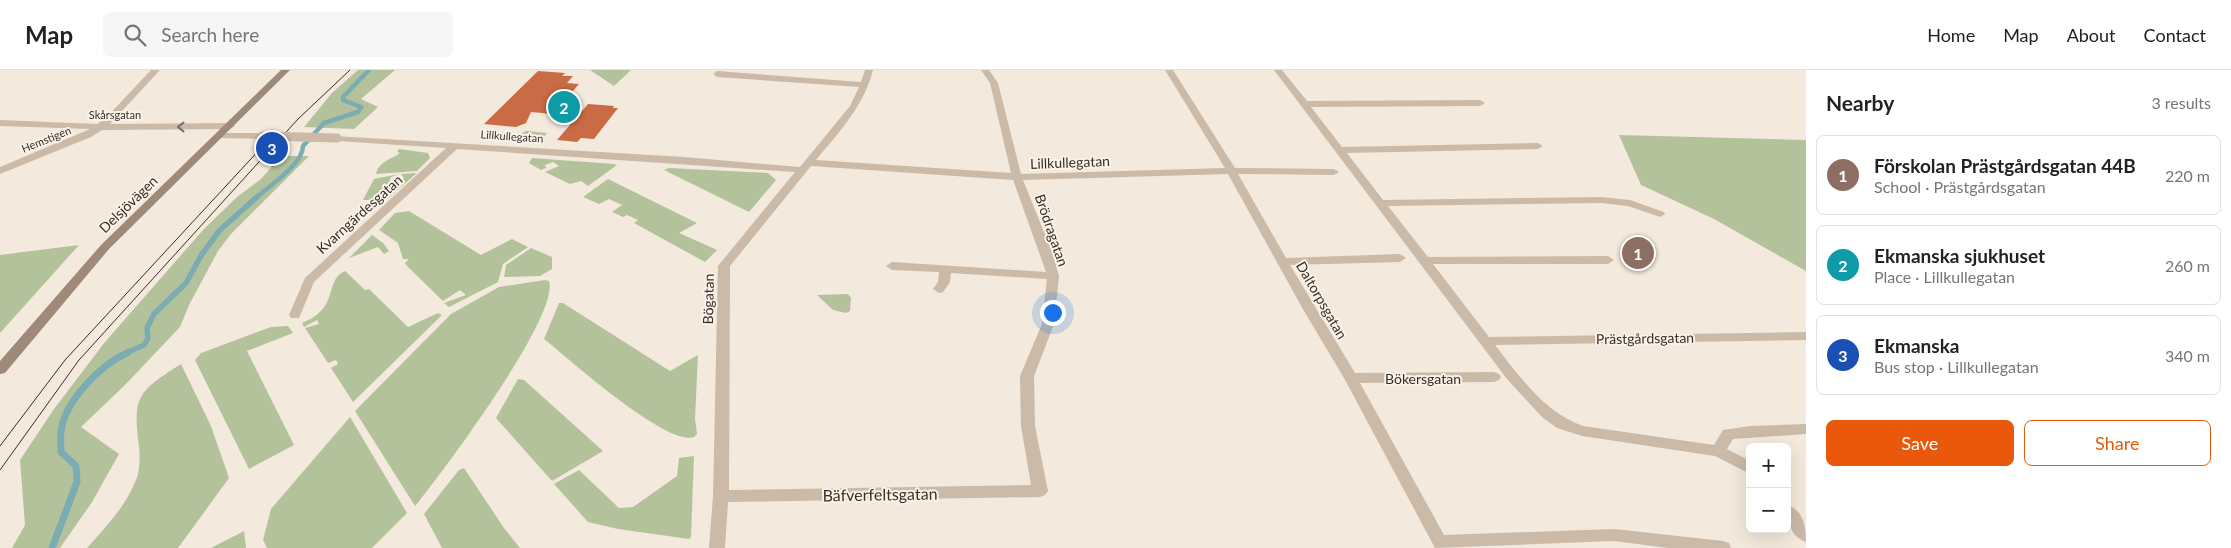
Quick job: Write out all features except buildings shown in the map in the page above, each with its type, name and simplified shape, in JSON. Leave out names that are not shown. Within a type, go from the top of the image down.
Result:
[{"type":"street","points":[[100,127],[156,70]]},
{"type":"street","name":"Delsjövägen","points":[[0,370],[105,247],[286,70]]},
{"type":"street","name":"Bögatan","points":[[717,548],[721,496],[724,266],[854,107],[865,85],[869,70]]},
{"type":"street","name":"Brödragatan","points":[[985,70],[994,82],[1017,177],[1046,252],[1053,276],[1048,324],[1027,376],[1028,426],[1040,491]]},
{"type":"street","name":"Daltorpsgatan","points":[[1169,70],[1231,171],[1252,211],[1351,378],[1441,545]]},
{"type":"street","points":[[1278,70],[1426,261],[1484,341],[1512,376],[1547,413],[1562,424],[1582,431],[1718,451],[1746,466]]},
{"type":"street","points":[[717,74],[865,85]]},
{"type":"street","points":[[1305,104],[1480,102]]},
{"type":"street","name":"Skårsgatan","points":[[0,123],[100,127],[230,126]]},
{"type":"street","name":"Hemstigen","points":[[0,171],[82,138],[100,127]]},
{"type":"street","name":"Lillkullegatan","points":[[220,136],[337,138],[805,167],[1017,177],[1231,171],[1334,172]]},
{"type":"street","name":"Kvarngärdesgatan","points":[[295,315],[309,281],[455,145]]},
{"type":"street","points":[[1340,150],[1538,146]]},
{"type":"street","points":[[1381,203],[1601,200],[1630,203],[1660,214]]},
{"type":"street","points":[[1283,262],[1400,258]]},
{"type":"street","points":[[1426,261],[1608,260]]},
{"type":"street","points":[[892,266],[1053,276]]},
{"type":"street","points":[[939,289],[944,282],[945,270]]},
{"type":"street","name":"Prästgårdsgatan","points":[[1484,341],[1806,336]]},
{"type":"street","name":"Bökersgatan","points":[[1351,378],[1494,377]]},
{"type":"street","points":[[1718,451],[1728,434],[1750,431],[1806,429]]},
{"type":"street","name":"Bäfverfeltsgatan","points":[[721,496],[1040,491]]},
{"type":"street","points":[[1791,516],[1806,536]]},
{"type":"street","points":[[1441,545],[1614,536],[1723,548]]},
{"type":"green space","points":[[358,70],[395,70],[361,99],[378,107],[354,129],[304,127],[332,93]]},
{"type":"green space","points":[[590,70],[631,70],[614,86]]},
{"type":"green space","points":[[526,131],[547,133],[539,143],[505,142]]},
{"type":"green space","points":[[1619,135],[1806,140],[1806,271],[1714,219],[1641,185]]},
{"type":"green space","points":[[399,149],[428,153],[430,158],[417,171],[376,174],[379,166],[400,153],[397,152]]},
{"type":"green space","points":[[281,156],[309,156],[231,234],[218,251],[189,305],[180,327],[125,385],[81,427],[119,454],[92,502],[60,548],[12,548],[25,525],[20,460],[54,409],[105,342],[203,230],[237,197],[261,179]]},
{"type":"green space","points":[[532,158],[617,165],[588,186],[581,181],[570,184],[545,172],[559,166],[553,162],[545,165],[546,168],[541,170],[529,163]]},
{"type":"green space","points":[[669,168],[768,173],[776,180],[749,212],[664,170]]},
{"type":"green space","points":[[417,173],[386,200],[363,200],[374,179],[399,174],[391,177],[389,182],[399,182],[404,178],[401,174]]},
{"type":"green space","points":[[608,179],[697,223],[679,233],[717,250],[705,262],[634,223],[638,220],[627,215],[623,217],[612,212],[622,205],[609,199],[599,204],[583,197]]},
{"type":"green space","points":[[409,211],[481,255],[512,239],[528,247],[503,264],[498,282],[449,307],[444,303],[466,295],[460,290],[443,301],[407,266],[405,263],[409,259],[403,259],[398,243],[379,230],[395,213]]},
{"type":"green space","points":[[372,235],[383,243],[389,251],[384,254],[378,247],[349,258]]},
{"type":"green space","points":[[79,245],[0,333],[0,255]]},
{"type":"green space","points":[[531,248],[552,257],[552,269],[540,276],[504,277],[506,265]]},
{"type":"green space","points":[[345,271],[365,290],[369,289],[408,327],[438,313],[442,315],[353,402],[331,368],[338,364],[336,360],[328,363],[305,328],[319,324],[317,320],[304,327],[302,323],[314,317],[322,310],[327,303],[334,281],[338,275]]},
{"type":"green space","points":[[549,281],[547,299],[536,326],[518,359],[472,430],[415,506],[355,411],[451,314],[499,287]]},
{"type":"green space","points":[[848,294],[851,298],[850,311],[846,313],[833,310],[817,295]]},
{"type":"green space","points":[[559,303],[563,303],[670,371],[698,355],[695,419],[697,434],[694,437],[681,436],[663,429],[618,399],[544,339]]},
{"type":"green space","points":[[288,326],[293,333],[247,351],[294,445],[249,469],[195,360],[201,353],[271,327]]},
{"type":"green space","points":[[181,364],[211,426],[229,478],[178,548],[87,548],[108,525],[132,490],[139,468],[140,454],[137,415],[138,405],[142,396],[147,388]]},
{"type":"green space","points":[[518,379],[524,380],[603,451],[552,481],[496,418]]},
{"type":"green space","points":[[350,417],[407,513],[372,548],[267,548],[263,540],[271,509]]},
{"type":"green space","points":[[694,456],[691,537],[689,539],[618,529],[588,522],[554,484],[579,470],[619,508],[633,507],[677,476],[679,458]]},
{"type":"green space","points":[[464,468],[504,528],[520,548],[442,548],[424,514],[459,470]]},
{"type":"green space","points":[[244,531],[246,548],[211,548]]},
{"type":"waterway","points":[[257,197],[292,167],[302,153],[303,146],[324,123],[358,112],[361,107],[343,100],[343,97],[369,70]]},
{"type":"waterway","points":[[124,354],[144,345],[148,338],[147,328],[154,314],[186,283],[202,254],[220,230],[258,196]]},
{"type":"waterway","points":[[52,548],[77,482],[76,466],[61,452],[61,435],[64,420],[76,397],[95,375],[127,353]]},
{"type":"tram line","points":[[0,470],[79,360],[298,119],[350,70]]},
{"type":"tram line","points":[[0,446],[65,360],[262,147]]},
{"type":"place","name":"Ekmanska sjukhuset","points":[[564,107]]},
{"type":"place","name":"Ekmanska","points":[[272,148]]},
{"type":"place","name":"Förskolan Prästgårdsgatan 44B","points":[[1638,253]]}]
